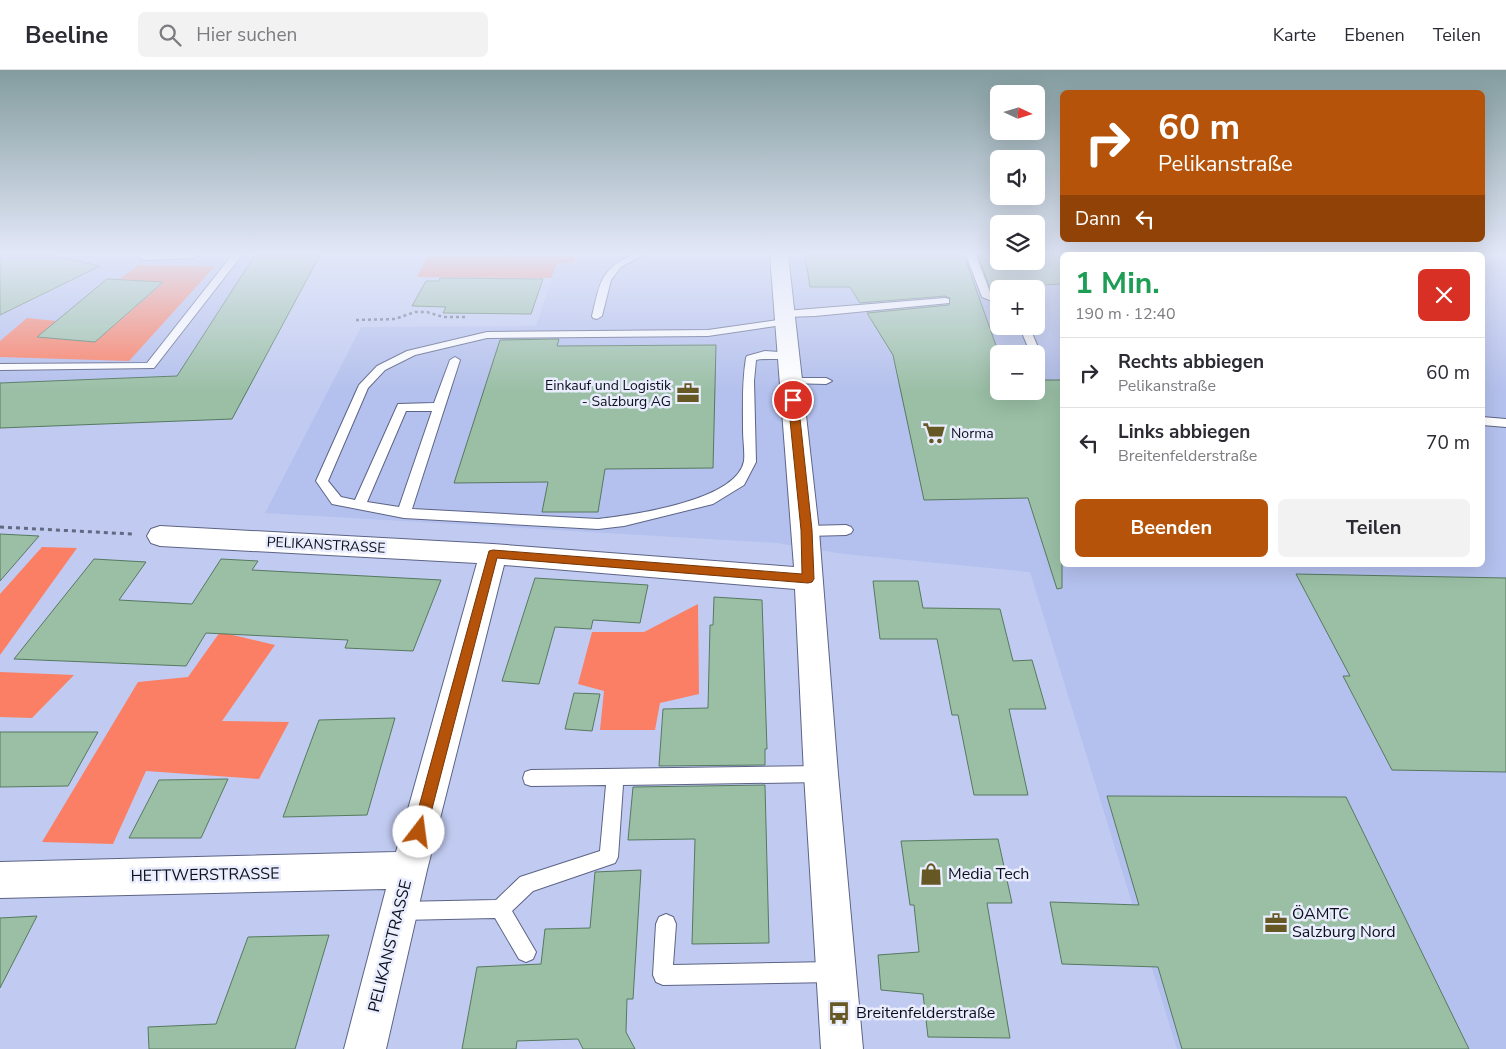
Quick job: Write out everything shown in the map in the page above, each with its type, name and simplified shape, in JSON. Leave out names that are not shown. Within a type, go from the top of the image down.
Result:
[{"type":"street","points":[[783,301],[806,530],[821,774],[842,1049]]},
{"type":"street","name":"PELIKANSTRASSE","points":[[160,536],[493,554],[808,579]]},
{"type":"street","name":"PELIKANSTRASSE","points":[[366,1049],[409,870],[493,554]]},
{"type":"street","name":"HETTWERSTRASSE","points":[[0,880],[409,870]]},
{"type":"lane","points":[[0,367],[150,366],[201,301]]},
{"type":"lane","points":[[597,316],[601,301]]},
{"type":"lane","points":[[826,381],[790,368],[765,354],[751,358],[748,381],[750,462],[740,482],[708,502],[624,521],[598,524],[404,513],[337,501],[322,481],[363,387],[381,368],[411,353],[487,335],[708,333],[815,313],[945,301]]},
{"type":"lane","points":[[1028,335],[1032,345]]},
{"type":"lane","points":[[404,513],[455,360]]},
{"type":"lane","points":[[360,505],[402,407],[439,407]]},
{"type":"lane","points":[[1485,421],[1506,423]]},
{"type":"lane","points":[[806,530],[846,530]]},
{"type":"lane","points":[[531,778],[821,774]]},
{"type":"lane","points":[[399,911],[500,909],[527,884],[610,857],[615,777]]},
{"type":"lane","points":[[500,909],[526,952]]},
{"type":"lane","points":[[666,924],[663,975],[836,972]]},
{"type":"path","points":[[0,527],[160,536]]},
{"type":"shaded area","points":[[0,301],[295,301],[232,419],[0,428]]},
{"type":"shaded area","points":[[143,301],[184,301],[129,361],[0,357],[0,341],[27,318],[56,321],[38,337],[95,342]]},
{"type":"shaded area","points":[[544,301],[990,301],[990,335],[1045,335],[1045,301],[1060,301],[1060,567],[1485,567],[1485,301],[1506,301],[1506,1049],[1177,1049],[1030,572],[844,554],[777,543],[265,513],[361,327],[536,326]]},
{"type":"shaded area","points":[[42,547],[77,548],[0,655],[0,594]]},
{"type":"shaded area","points":[[698,604],[699,694],[660,703],[655,730],[600,730],[604,691],[578,684],[592,632],[644,632]]},
{"type":"shaded area","points":[[220,632],[275,645],[222,721],[289,722],[259,779],[146,771],[113,844],[42,842],[138,682],[188,677]]},
{"type":"shaded area","points":[[0,672],[74,675],[32,718],[0,717]]},
{"type":"building","points":[[0,301],[29,301],[0,315]]},
{"type":"building","points":[[81,301],[142,301],[95,342],[37,337]]},
{"type":"building","points":[[226,301],[295,301],[232,419],[0,428],[0,383],[177,376]]},
{"type":"building","points":[[415,301],[536,301],[531,314],[443,313],[446,307],[412,306]]},
{"type":"building","points":[[859,301],[888,301],[860,303]]},
{"type":"building","points":[[950,301],[980,301],[990,329],[990,335],[992,335],[996,345],[990,345],[990,400],[1045,400],[1045,380],[1060,380],[1060,567],[1062,567],[1062,588],[1057,589],[1028,498],[924,500],[893,355],[867,313],[949,305]]},
{"type":"building","points":[[559,339],[557,346],[716,345],[713,468],[605,469],[598,512],[542,512],[548,482],[454,483],[500,340]]},
{"type":"building","points":[[0,534],[39,536],[0,581]]},
{"type":"building","points":[[94,559],[146,562],[119,600],[192,604],[221,559],[258,561],[252,570],[441,580],[413,651],[345,648],[348,640],[206,633],[186,666],[14,659]]},
{"type":"building","points":[[1296,574],[1506,578],[1506,772],[1392,770],[1343,676],[1350,676]]},
{"type":"building","points":[[535,578],[648,585],[640,623],[593,620],[591,629],[555,627],[539,684],[502,681]]},
{"type":"building","points":[[873,581],[918,581],[923,608],[1000,609],[1013,661],[1032,660],[1046,709],[1009,709],[1028,795],[974,795],[958,715],[952,715],[937,639],[880,639]]},
{"type":"building","points":[[714,597],[762,600],[767,749],[765,749],[765,765],[659,766],[663,709],[708,708],[710,625],[713,625]]},
{"type":"building","points":[[574,693],[600,694],[592,731],[565,729]]},
{"type":"building","points":[[395,718],[367,815],[283,817],[319,720]]},
{"type":"building","points":[[0,732],[98,732],[68,786],[0,787]]},
{"type":"building","points":[[228,779],[201,838],[129,838],[159,780]]},
{"type":"building","points":[[765,785],[769,943],[692,944],[695,839],[628,840],[633,787]]},
{"type":"building","name":"ÖAMTC Salzburg Nord","points":[[1107,796],[1346,797],[1469,1049],[1182,1049],[1158,967],[1062,964],[1050,902],[1139,905]]},
{"type":"building","points":[[998,839],[1012,903],[987,903],[1010,1038],[928,1037],[923,994],[881,990],[878,955],[919,952],[914,905],[910,905],[901,841]]},
{"type":"building","points":[[641,870],[633,999],[627,999],[626,1032],[635,1049],[583,1049],[578,1039],[517,1041],[516,1049],[462,1049],[477,967],[541,964],[545,929],[590,928],[595,872]]},
{"type":"building","points":[[37,916],[0,988],[0,918]]},
{"type":"building","points":[[329,935],[295,1049],[149,1049],[148,1027],[216,1024],[248,937]]},
{"type":"place","name":"Einkauf und Logistik - Salzburg AG","points":[[688,393]]},
{"type":"place","name":"Norma","points":[[934,433]]},
{"type":"place","name":"Media Tech","points":[[931,874]]},
{"type":"place","name":"ÖAMTC Salzburg Nord","points":[[1276,923]]},
{"type":"place","name":"Breitenfelderstraße","points":[[839,1013]]},
{"type":"route","points":[[419,832],[493,554],[808,579],[806,530],[793,400]]}]
